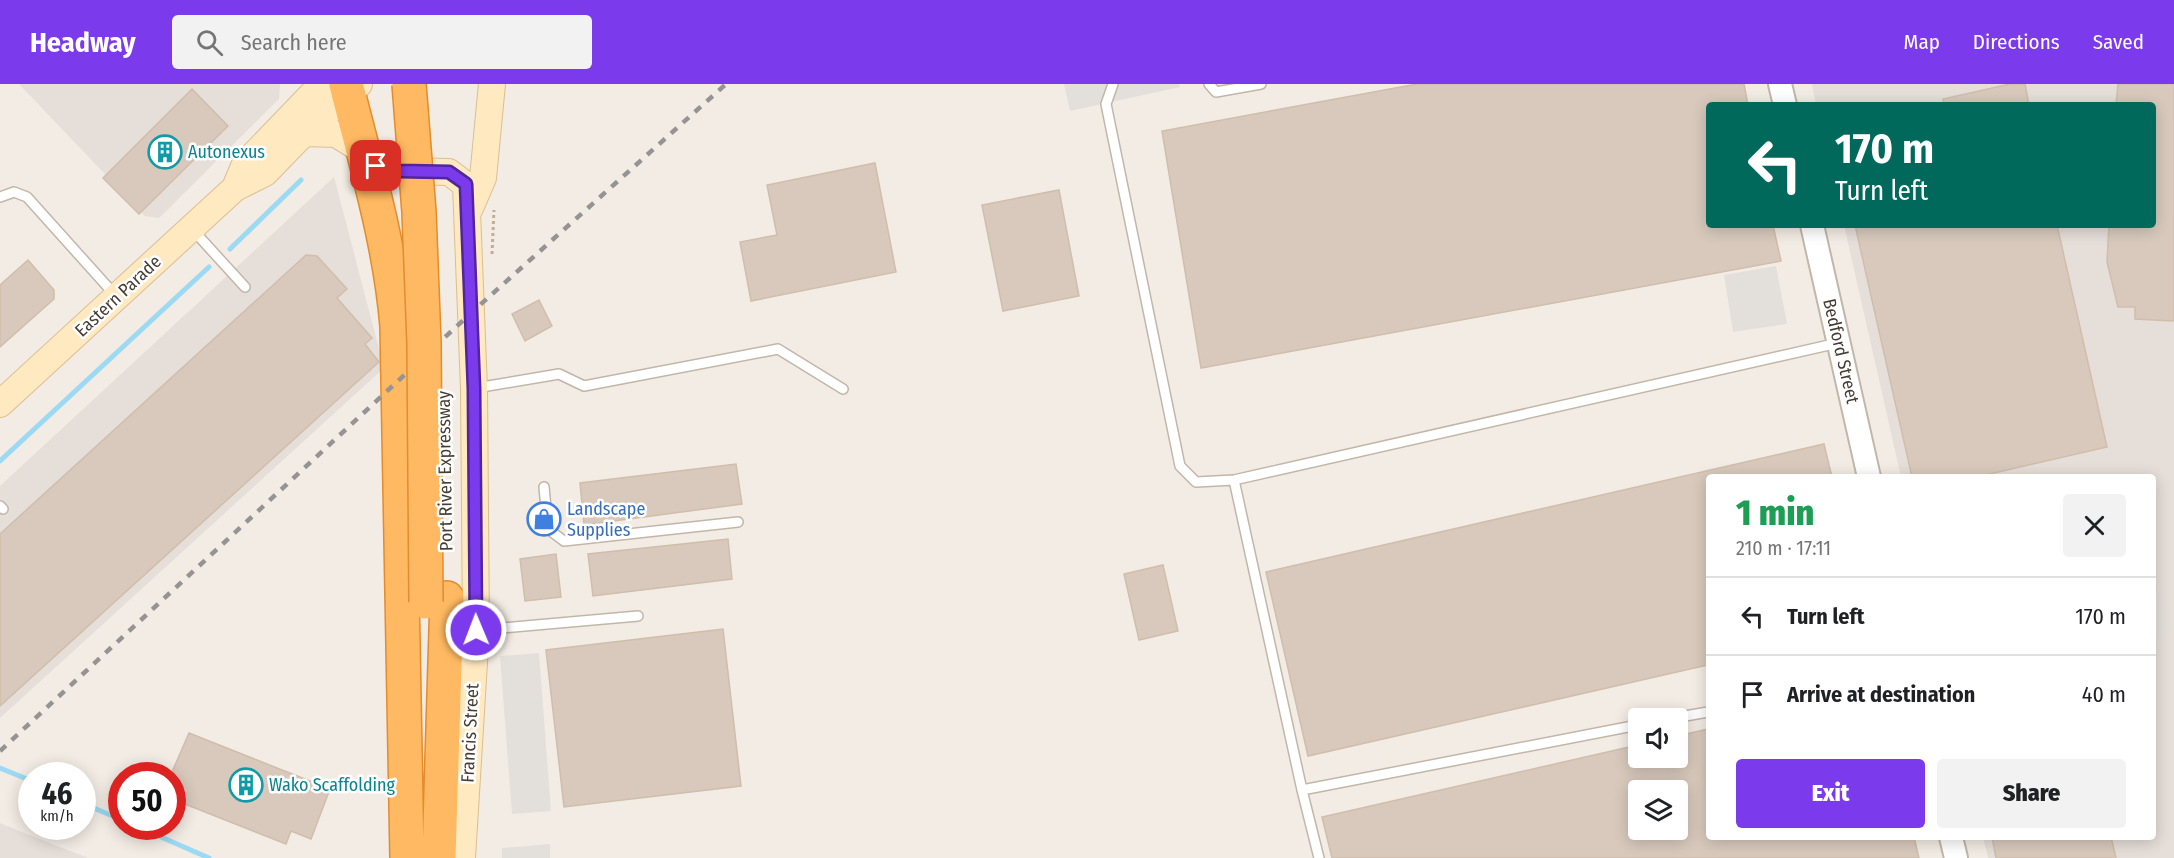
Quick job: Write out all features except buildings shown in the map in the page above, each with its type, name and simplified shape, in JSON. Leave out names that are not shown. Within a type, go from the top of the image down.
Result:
[{"type":"highway","name":"Port River Expressway","points":[[409,84],[419,212],[436,600],[439,858]]},
{"type":"highway","name":"Port River Expressway","points":[[418,858],[436,600],[444,359],[428,84]]},
{"type":"highway","points":[[344,86],[384,231],[393,281],[397,326],[407,858]]},
{"type":"main road","points":[[469,211],[483,178],[492,84]]},
{"type":"main road","name":"Eastern Parade","points":[[0,404],[236,188],[265,173],[304,133],[344,86]]},
{"type":"main road","name":"Eastern Parade","points":[[236,188],[245,164],[344,86]]},
{"type":"main road","name":"Francis Street","points":[[304,133],[336,134],[362,150],[376,166],[400,171],[449,172],[466,184],[469,211],[474,389],[476,630],[462,858]]},
{"type":"street","points":[[1780,84],[1784,102]]},
{"type":"street","name":"Bedford Street","points":[[1813,228],[1868,474]]},
{"type":"street","points":[[1952,840],[1956,858]]},
{"type":"lane","points":[[1113,84],[1106,104],[1180,466],[1196,482],[1234,480],[1839,342]]},
{"type":"lane","points":[[1209,84],[1216,92],[1261,84]]},
{"type":"lane","points":[[0,197],[14,192],[27,197],[117,297]]},
{"type":"lane","points":[[191,228],[245,287]]},
{"type":"lane","points":[[474,389],[559,374],[584,386],[778,349],[843,389]]},
{"type":"lane","points":[[1234,480],[1319,858]]},
{"type":"lane","points":[[544,487],[548,529],[564,542],[738,522]]},
{"type":"lane","points":[[476,630],[638,616]]},
{"type":"lane","points":[[1688,716],[1706,712]]},
{"type":"lane","points":[[1302,790],[1628,727]]},
{"type":"shaded area","points":[[19,84],[280,84],[279,99],[159,218],[145,216]]},
{"type":"shaded area","points":[[1064,84],[1179,84],[1180,87],[1070,111]]},
{"type":"shaded area","points":[[1812,84],[2174,84],[2174,858],[1988,858],[1984,840],[2156,840],[2156,474],[1900,474],[1845,228],[2156,228],[2156,102],[1815,102]]},
{"type":"shaded area","points":[[334,177],[384,368],[0,718],[0,486]]},
{"type":"shaded area","points":[[1776,266],[1787,324],[1733,332],[1724,275]]},
{"type":"shaded area","points":[[2156,586],[2168,635],[2156,637]]},
{"type":"shaded area","points":[[539,653],[551,811],[512,814],[500,656]]},
{"type":"shaded area","points":[[0,823],[18,830],[18,840],[42,840],[88,858],[0,858]]},
{"type":"shaded area","points":[[550,844],[550,858],[502,858],[502,848]]},
{"type":"waterway","points":[[230,249],[301,180]]},
{"type":"waterway","points":[[0,461],[209,267]]},
{"type":"waterway","points":[[0,768],[18,775]]},
{"type":"waterway","points":[[96,809],[108,814]]},
{"type":"waterway","points":[[168,840],[209,858]]},
{"type":"railway","points":[[0,751],[471,313],[726,84]]},
{"type":"place","name":"Autonexus","points":[[165,152]]},
{"type":"place","name":"Landscape Supplies","points":[[544,519]]},
{"type":"place","name":"Wako Scaffolding","points":[[246,785]]},
{"type":"route","points":[[376,166],[400,171],[449,172],[466,184],[469,211],[474,389],[476,630]]}]
